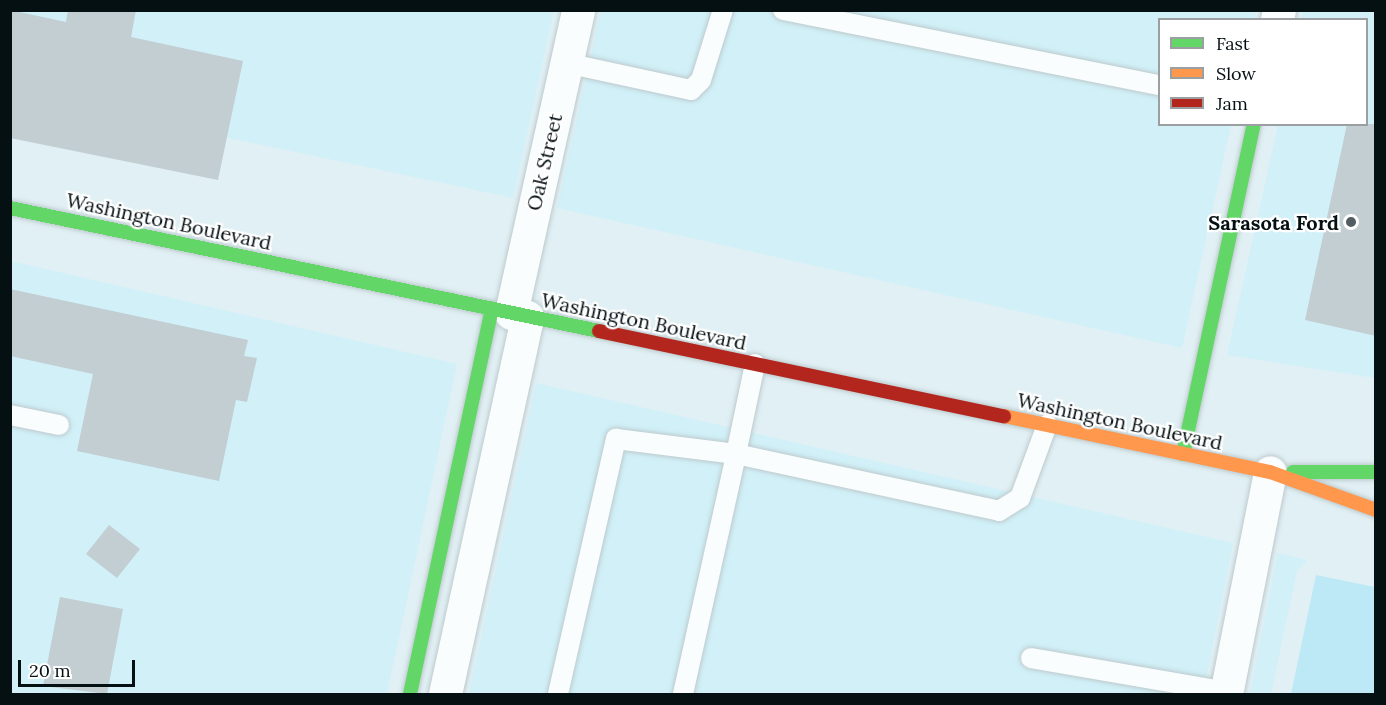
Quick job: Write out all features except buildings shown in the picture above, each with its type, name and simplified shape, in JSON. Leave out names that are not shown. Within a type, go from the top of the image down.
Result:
[{"type":"main road","points":[[1183,453],[1254,126]]},
{"type":"main road","name":"Washington Boulevard","points":[[10,208],[1270,472],[1376,510]]},
{"type":"main road","points":[[410,694],[510,313]]},
{"type":"main road","name":"Washington Boulevard","points":[[1270,472],[1376,472]]},
{"type":"street","name":"Oak Street","points":[[446,694],[510,313],[578,10]]},
{"type":"street","points":[[1227,693],[1270,472]]},
{"type":"lane","points":[[566,63],[691,90],[701,80],[723,10]]},
{"type":"lane","points":[[783,10],[1158,85]]},
{"type":"lane","points":[[683,694],[755,364]]},
{"type":"lane","points":[[10,415],[59,425]]},
{"type":"lane","points":[[558,694],[616,439],[736,454],[999,511],[1020,498],[1047,425]]},
{"type":"lane","points":[[1031,658],[1227,693]]},
{"type":"shaded area","points":[[11,11],[554,11],[513,198],[11,92]]},
{"type":"shaded area","points":[[601,11],[1256,11],[1254,18],[1158,18],[1158,126],[1231,126],[1182,348],[557,208]]},
{"type":"shaded area","points":[[1303,11],[1375,11],[1375,378],[1227,355],[1278,126],[1368,126],[1368,18],[1301,18]]},
{"type":"shaded area","points":[[11,261],[457,364],[387,694],[11,694]]},
{"type":"shaded area","points":[[536,383],[1233,543],[1203,694],[469,694]]},
{"type":"shaded area","points":[[1278,553],[1307,560],[1297,571],[1271,694],[1250,694]]},
{"type":"shaded area","points":[[1316,575],[1375,587],[1375,694],[1291,694]]},
{"type":"traffic: fast","points":[[1183,454],[1254,126]]},
{"type":"traffic: fast","points":[[10,208],[599,331]]},
{"type":"traffic: fast","points":[[410,694],[492,309]]},
{"type":"traffic: fast","points":[[1293,472],[1376,472]]},
{"type":"traffic: slow","points":[[1004,416],[1270,472],[1376,510]]},
{"type":"traffic: jam","points":[[599,331],[1004,416]]},
{"type":"place","name":"Sarasota Ford","points":[[1351,222]]}]
